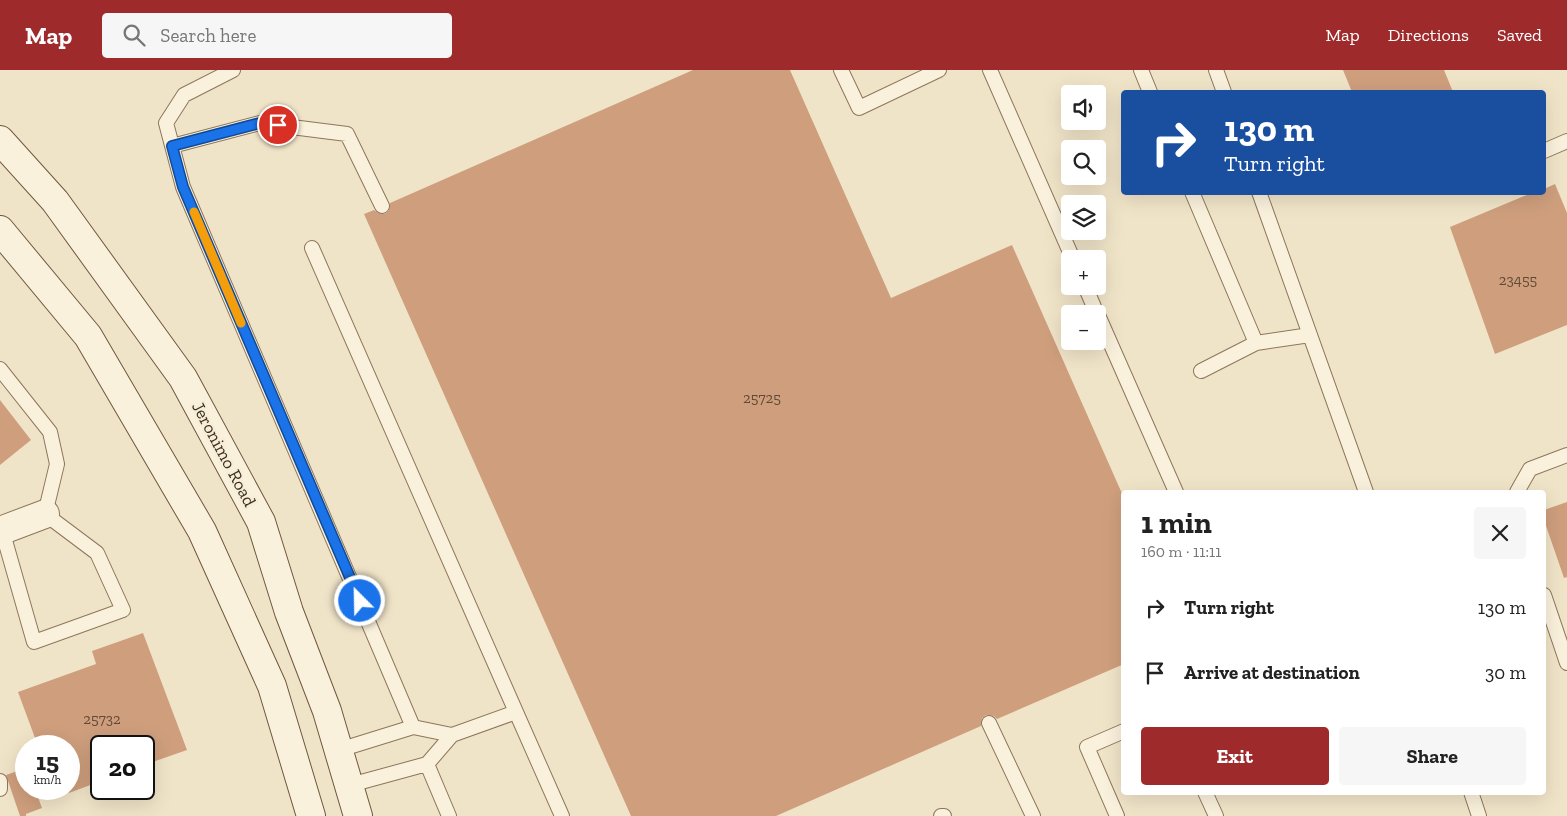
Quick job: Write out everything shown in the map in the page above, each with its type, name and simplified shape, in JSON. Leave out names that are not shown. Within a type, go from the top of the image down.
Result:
[{"type":"main road","name":"Jeronimo Road","points":[[0,140],[55,201],[183,378],[261,522],[290,612],[327,711],[358,816]]},
{"type":"main road","points":[[0,230],[88,336],[202,531],[272,686],[311,816]]},
{"type":"main road","points":[[1,531],[45,514]]},
{"type":"lane","points":[[233,70],[184,95],[166,123],[183,187],[413,727]]},
{"type":"lane","points":[[841,70],[859,108],[939,70]]},
{"type":"lane","points":[[990,70],[1069,250]]},
{"type":"lane","points":[[1141,70],[1149,90]]},
{"type":"lane","points":[[1216,70],[1223,90]]},
{"type":"lane","points":[[172,146],[260,123],[347,134],[382,206]]},
{"type":"lane","points":[[1546,150],[1567,141]]},
{"type":"lane","points":[[1193,195],[1256,343]]},
{"type":"lane","points":[[1260,195],[1365,490]]},
{"type":"lane","points":[[312,248],[562,816]]},
{"type":"lane","points":[[1106,334],[1175,490]]},
{"type":"lane","points":[[1201,371],[1256,343],[1310,335]]},
{"type":"lane","points":[[0,369],[50,432],[57,464],[45,514],[97,553],[123,610],[34,642],[1,531]]},
{"type":"lane","points":[[1518,490],[1530,469],[1567,455]]},
{"type":"lane","points":[[1546,602],[1567,663]]},
{"type":"lane","points":[[350,785],[427,764],[452,735],[516,712]]},
{"type":"lane","points":[[989,723],[1033,816]]},
{"type":"lane","points":[[339,750],[413,727],[452,735]]},
{"type":"lane","points":[[1117,816],[1087,747],[1121,731]]},
{"type":"lane","points":[[427,764],[449,816]]},
{"type":"lane","points":[[0,781],[0,789]]},
{"type":"lane","points":[[1206,795],[1216,816]]},
{"type":"lane","points":[[1472,795],[1478,816]]},
{"type":"building","points":[[693,70],[790,70],[891,298],[1012,245],[1121,491],[1121,665],[997,719],[994,716],[986,715],[982,718],[981,726],[776,816],[631,816],[364,214],[374,210],[385,214],[389,210],[390,203]]},
{"type":"building","points":[[1343,70],[1444,70],[1452,90],[1351,90]]},
{"type":"building","points":[[1555,184],[1567,213],[1567,325],[1495,354],[1450,227],[1527,195],[1546,195],[1546,188]]},
{"type":"building","points":[[0,400],[31,440],[0,465]]},
{"type":"building","points":[[1567,502],[1567,577],[1564,578],[1546,526],[1546,509]]},
{"type":"building","points":[[143,633],[187,750],[155,761],[155,735],[90,735],[90,785],[80,789],[80,735],[34,735],[18,692],[96,664],[92,651]]},
{"type":"building","points":[[15,772],[15,800],[39,800],[42,808],[26,814],[26,816],[20,816],[6,775]]},
{"type":"slow traffic","points":[[194,212],[241,323]]},
{"type":"route","points":[[278,125],[260,123],[172,146],[183,187],[360,601]]}]
